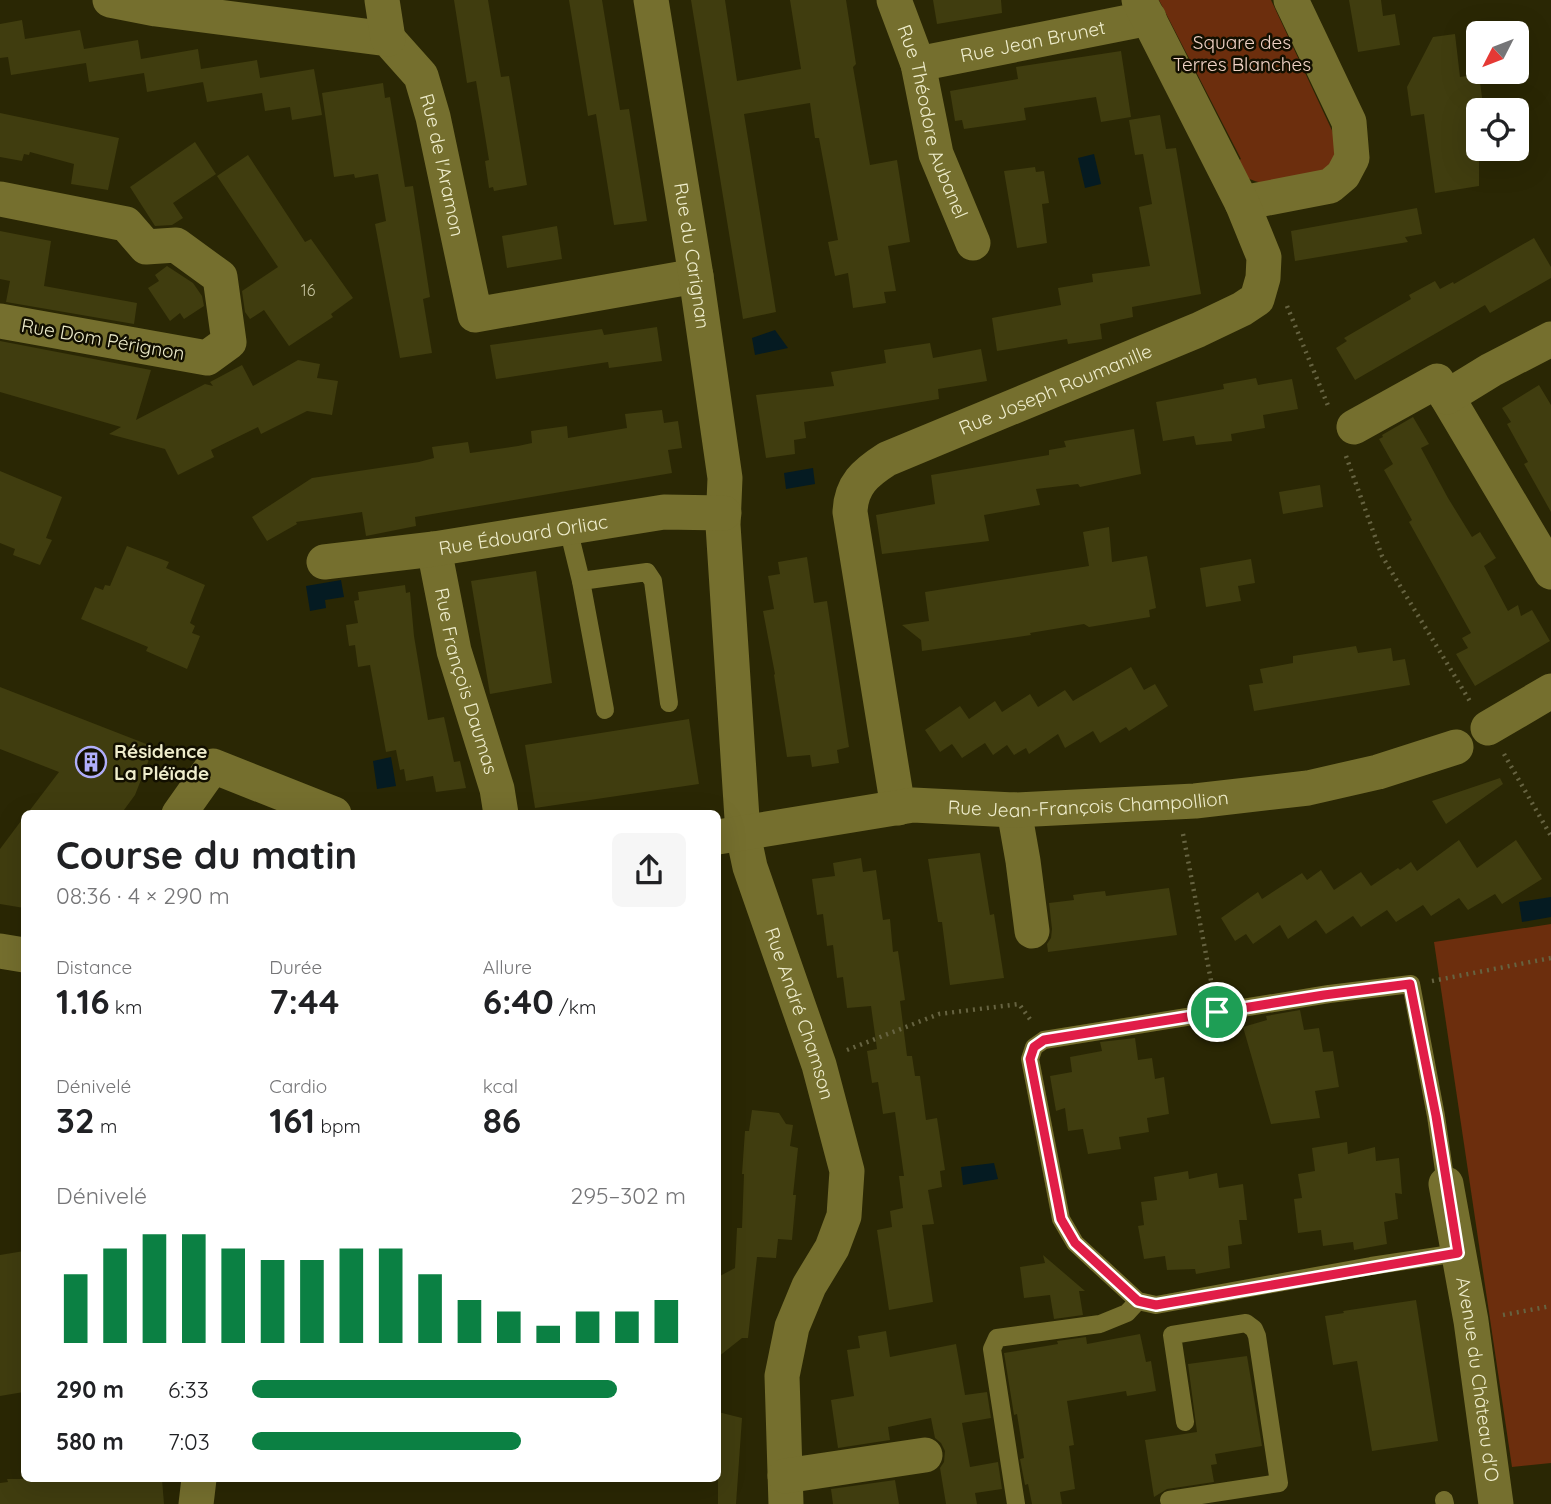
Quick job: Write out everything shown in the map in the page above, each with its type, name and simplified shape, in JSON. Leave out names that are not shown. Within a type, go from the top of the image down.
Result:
[{"type":"street","points":[[110,0],[156,4],[388,38],[382,0]]},
{"type":"street","name":"Rue du Carignan","points":[[651,0],[726,478],[724,513]]},
{"type":"street","name":"Rue Théodore Aubanel","points":[[894,0],[918,64],[936,154],[973,243]]},
{"type":"street","points":[[1242,203],[1329,186],[1343,175],[1352,158],[1349,121],[1291,0]]},
{"type":"street","points":[[1144,9],[1242,203],[1264,257],[1263,278]]},
{"type":"street","name":"Rue Jean Brunet","points":[[918,64],[1144,9]]},
{"type":"street","name":"Rue de l'Aramon","points":[[388,38],[421,76],[433,117],[475,315],[696,276]]},
{"type":"street","name":"Rue Dom Pérignon","points":[[0,199],[125,224],[146,247],[176,245],[232,269],[229,342],[207,358],[0,321]]},
{"type":"street","name":"Rue Joseph Roumanille","points":[[898,808],[850,512],[851,499],[859,480],[870,469],[887,459],[1198,330],[1242,309],[1256,299],[1263,278]]},
{"type":"street","points":[[1447,397],[1491,370],[1551,339]]},
{"type":"street","points":[[1343,431],[1437,382],[1551,572]]},
{"type":"street","name":"Rue Édouard Orliac","points":[[324,562],[434,549],[664,512],[724,513]]},
{"type":"street","name":"Rue André Chamson","points":[[724,513],[730,836],[750,867],[817,1062],[847,1171],[844,1216],[832,1248],[809,1286],[792,1327],[782,1376],[785,1490]]},
{"type":"street","name":"Rue François Daumas","points":[[434,549],[454,651],[501,810]]},
{"type":"street","points":[[1488,728],[1551,691]]},
{"type":"street","name":"Rue Jean-François Champollion","points":[[730,836],[913,805],[1014,810],[1177,802],[1308,788],[1378,772],[1456,747]]},
{"type":"street","points":[[182,810],[213,766],[324,810]]},
{"type":"street","points":[[1014,810],[1032,931]]},
{"type":"street","points":[[0,951],[21,954]]},
{"type":"street","name":"Avenue du Château d'O","points":[[1446,1184],[1471,1321],[1496,1504]]},
{"type":"street","points":[[785,1490],[925,1455]]},
{"type":"street","points":[[196,1504],[199,1482]]},
{"type":"lane","points":[[568,528],[581,581],[605,710]]},
{"type":"lane","points":[[581,581],[646,572],[653,581],[670,703]]},
{"type":"lane","points":[[1016,1504],[992,1349],[997,1338],[1100,1324],[1127,1313],[1138,1301],[1075,1243],[1061,1219],[1030,1059],[1034,1047],[1044,1040],[1410,984]]},
{"type":"lane","name":"Avenue du Château d'O","points":[[1410,984],[1446,1184]]},
{"type":"lane","name":"Avenue du Château d'O","points":[[1138,1301],[1156,1305],[1458,1253]]},
{"type":"lane","points":[[1190,1299],[1197,1330]]},
{"type":"lane","points":[[1169,1500],[1279,1483],[1254,1329],[1240,1322],[1172,1335],[1185,1422]]},
{"type":"path","points":[[1263,278],[1280,288],[1343,431],[1382,556],[1551,835]]},
{"type":"path","points":[[1177,802],[1217,1012]]},
{"type":"path","points":[[1410,984],[1551,958]]},
{"type":"path","points":[[817,1062],[939,1014],[1019,1004],[1044,1040]]},
{"type":"path","points":[[1471,1321],[1551,1306]]},
{"type":"green space","name":"Square des Terres Blanches","points":[[1159,0],[1271,0],[1336,139],[1338,157],[1315,181],[1259,182],[1240,173],[1233,164],[1241,159]]},
{"type":"green space","points":[[1551,924],[1551,1463],[1512,1467],[1434,942]]},
{"type":"water","points":[[1094,154],[1101,184],[1085,188],[1078,158]]},
{"type":"water","points":[[775,330],[788,348],[755,355],[752,338]]},
{"type":"water","points":[[813,468],[815,484],[786,489],[784,473]]},
{"type":"water","points":[[341,580],[344,597],[325,600],[326,608],[310,611],[306,586]]},
{"type":"water","points":[[391,757],[396,786],[377,789],[373,761]]},
{"type":"water","points":[[1551,897],[1551,917],[1522,922],[1519,902]]},
{"type":"water","points":[[994,1163],[998,1179],[963,1185],[961,1167]]},
{"type":"building","points":[[454,0],[488,0],[501,77],[509,76],[527,185],[494,191],[493,187],[489,188],[485,161],[489,160],[476,81],[467,83]]},
{"type":"building","points":[[569,0],[602,0],[620,110],[629,109],[647,221],[614,225],[596,114],[588,116]]},
{"type":"building","points":[[691,0],[725,0],[737,81],[801,69],[790,0],[846,0],[856,64],[853,67],[870,165],[897,160],[910,242],[888,246],[896,291],[884,292],[886,303],[853,308],[848,273],[835,276],[828,242],[838,240],[819,138],[815,138],[810,103],[744,114],[776,312],[743,319]]},
{"type":"building","points":[[933,0],[1001,0],[1002,13],[937,24]]},
{"type":"building","points":[[1349,0],[1381,0],[1383,16],[1395,14],[1400,45],[1358,52]]},
{"type":"building","points":[[22,20],[25,39],[80,30],[84,49],[138,40],[141,59],[198,49],[201,69],[257,60],[260,78],[314,69],[322,115],[292,120],[290,107],[265,111],[262,93],[207,102],[203,82],[147,92],[144,73],[89,82],[86,63],[11,75],[8,57],[0,58],[0,24]]},
{"type":"building","points":[[1455,34],[1460,77],[1466,76],[1466,84],[1480,84],[1482,98],[1466,98],[1466,161],[1479,161],[1479,186],[1435,193],[1424,114],[1411,116],[1407,87],[1433,37]]},
{"type":"building","points":[[1121,51],[1131,117],[1101,122],[1096,97],[1024,108],[1026,120],[964,129],[962,120],[955,121],[950,91],[1018,79],[1016,67]]},
{"type":"building","points":[[383,83],[385,98],[390,97],[405,187],[413,186],[430,297],[423,299],[432,353],[400,358],[375,224],[386,221],[378,174],[355,178],[354,174],[334,177],[322,93]]},
{"type":"building","points":[[0,113],[119,138],[108,190],[71,184],[74,164],[30,152],[29,155],[24,154],[22,161],[0,157]]},
{"type":"building","points":[[1160,115],[1166,149],[1176,148],[1201,294],[1132,307],[1133,317],[1100,324],[1102,339],[1068,344],[1067,339],[997,351],[992,318],[1061,305],[1058,288],[1093,282],[1092,274],[1150,266],[1139,207],[1152,204],[1143,154],[1135,155],[1129,120]]},
{"type":"building","points":[[195,142],[216,174],[173,203],[183,218],[172,225],[155,226],[130,187]]},
{"type":"building","points":[[248,155],[305,242],[311,239],[353,298],[331,314],[333,317],[289,346],[264,310],[250,319],[245,312],[242,291],[278,267],[217,176]]},
{"type":"building","points":[[1035,167],[1036,172],[1044,171],[1049,203],[1042,204],[1047,243],[1017,248],[1004,171]]},
{"type":"building","points":[[1417,208],[1422,234],[1405,237],[1408,242],[1295,261],[1291,231]]},
{"type":"building","points":[[557,226],[562,259],[507,268],[502,236]]},
{"type":"building","points":[[0,231],[51,241],[44,286],[137,303],[134,324],[6,302],[10,281],[0,279]]},
{"type":"building","points":[[1534,238],[1551,267],[1551,278],[1490,313],[1485,305],[1355,380],[1336,348],[1347,341],[1344,338],[1411,299],[1409,295],[1435,281],[1440,289],[1453,282],[1454,284]]},
{"type":"building","points":[[167,266],[193,283],[202,296],[204,306],[184,319],[180,313],[170,321],[148,288],[159,281],[155,275]]},
{"type":"building","points":[[657,327],[662,361],[609,368],[608,362],[496,379],[490,345],[602,329],[604,335]]},
{"type":"building","points":[[0,341],[151,370],[136,420],[205,384],[213,386],[210,382],[242,365],[253,386],[298,360],[320,364],[317,378],[338,381],[332,415],[307,411],[261,434],[258,427],[211,450],[214,457],[178,475],[165,449],[109,434],[121,427],[0,392]]},
{"type":"building","points":[[930,343],[933,358],[981,349],[987,381],[938,389],[939,399],[804,422],[806,438],[794,440],[795,454],[766,458],[756,395],[834,386],[831,372],[886,363],[884,350]]},
{"type":"building","points":[[1256,378],[1258,385],[1292,379],[1298,409],[1263,415],[1265,428],[1231,434],[1232,441],[1196,445],[1194,436],[1163,441],[1156,402],[1224,389],[1223,384]]},
{"type":"building","points":[[1539,385],[1551,405],[1551,512],[1524,464],[1528,462],[1507,424],[1511,422],[1502,408]]},
{"type":"building","points":[[662,410],[664,423],[678,421],[682,448],[668,450],[672,473],[415,517],[416,526],[366,536],[362,512],[296,522],[297,524],[267,541],[252,517],[312,478],[419,462],[434,458],[432,447],[468,442],[470,453],[532,443],[531,431],[567,426],[568,438],[627,428],[625,414]]},
{"type":"building","points":[[1413,417],[1429,444],[1421,448],[1448,498],[1472,537],[1480,532],[1496,558],[1484,566],[1508,611],[1518,605],[1521,616],[1532,610],[1550,641],[1475,686],[1456,654],[1468,648],[1462,638],[1471,633],[1409,522],[1412,520],[1384,470],[1393,464],[1379,439]]},
{"type":"building","points":[[1134,429],[1141,474],[1080,487],[1078,484],[1036,489],[1040,505],[984,515],[989,541],[882,554],[876,515],[935,504],[931,475],[1049,455],[1049,450],[1066,447],[1064,441]]},
{"type":"building","points":[[0,471],[62,497],[46,538],[52,540],[40,565],[13,555],[15,549],[0,543]]},
{"type":"building","points":[[1320,485],[1323,507],[1283,514],[1279,492]]},
{"type":"building","points":[[1109,527],[1112,562],[1147,556],[1156,608],[1149,610],[1150,617],[1089,627],[1084,624],[1030,633],[1031,635],[922,651],[921,640],[902,625],[929,621],[925,592],[1089,566],[1083,532]]},
{"type":"building","points":[[127,546],[169,562],[166,568],[205,585],[190,623],[195,626],[192,633],[200,636],[187,669],[146,651],[148,647],[81,619],[95,587],[103,590],[105,585],[110,586]]},
{"type":"building","points":[[807,557],[814,603],[827,601],[849,747],[837,750],[839,763],[812,767],[810,755],[787,757],[763,611],[774,609],[768,576],[780,574],[778,562]]},
{"type":"building","points":[[1251,559],[1255,583],[1238,586],[1241,601],[1206,607],[1200,568]]},
{"type":"building","points":[[536,571],[552,683],[490,694],[471,581]]},
{"type":"building","points":[[405,585],[406,593],[410,592],[414,636],[428,720],[444,717],[454,762],[460,761],[466,788],[436,792],[433,776],[406,781],[404,769],[400,770],[396,750],[386,752],[370,665],[358,667],[355,645],[349,646],[346,625],[358,623],[354,601],[359,600],[358,592]]},
{"type":"building","points":[[1356,646],[1358,653],[1391,648],[1393,661],[1405,659],[1410,685],[1254,711],[1249,685],[1263,683],[1260,669],[1293,663],[1293,656]]},
{"type":"building","points":[[1131,667],[1144,690],[1155,684],[1168,706],[1129,731],[1126,727],[1100,743],[1093,731],[1065,748],[1058,734],[1029,754],[1026,748],[1014,755],[1007,745],[993,755],[985,743],[962,758],[952,744],[940,752],[925,730],[960,706],[969,719],[995,701],[1002,712],[1030,694],[1038,707],[1065,690],[1073,701]]},
{"type":"building","name":"Résidence La Pléïade","points":[[0,687],[154,747],[135,795],[124,810],[30,810],[59,772],[0,749]]},
{"type":"building","points":[[689,719],[699,784],[535,808],[525,745]]},
{"type":"building","points":[[1500,778],[1503,784],[1446,824],[1432,801]]},
{"type":"building","points":[[21,821],[21,908],[0,904],[0,849]]},
{"type":"building","points":[[1459,840],[1477,868],[1516,840],[1542,879],[1502,904],[1495,894],[1468,910],[1459,898],[1431,916],[1423,905],[1396,922],[1387,910],[1361,927],[1353,916],[1326,934],[1316,920],[1288,939],[1280,925],[1253,944],[1246,934],[1235,941],[1221,918],[1258,892],[1262,899],[1302,873],[1307,880],[1321,870],[1334,890],[1361,872],[1371,886],[1411,862],[1417,871]]},
{"type":"building","points":[[980,853],[990,915],[994,914],[1004,978],[950,985],[942,922],[938,922],[928,859]]},
{"type":"building","points":[[861,858],[863,872],[876,870],[883,920],[890,919],[893,952],[898,951],[905,1000],[900,1001],[907,1056],[912,1056],[915,1076],[920,1076],[926,1120],[937,1118],[945,1170],[940,1171],[942,1187],[928,1190],[934,1224],[922,1225],[933,1302],[889,1310],[877,1230],[892,1227],[890,1211],[903,1208],[899,1176],[904,1176],[895,1112],[883,1114],[878,1082],[872,1083],[867,1051],[877,1049],[871,1006],[847,1008],[843,977],[837,978],[833,945],[827,946],[823,914],[817,915],[812,879],[835,876],[833,863]]},
{"type":"building","points":[[1169,888],[1177,935],[1048,952],[1047,944],[1052,929],[1049,903],[1074,900],[1073,895],[1087,893],[1105,891],[1106,896]]},
{"type":"building","points":[[1300,1010],[1304,1030],[1319,1028],[1323,1052],[1333,1051],[1339,1087],[1315,1091],[1320,1118],[1271,1124],[1243,1027],[1267,1020],[1266,1016]]},
{"type":"building","points":[[1135,1038],[1138,1060],[1152,1058],[1155,1079],[1164,1077],[1169,1114],[1147,1118],[1149,1132],[1119,1137],[1121,1149],[1088,1154],[1083,1129],[1068,1131],[1065,1108],[1056,1111],[1050,1076],[1072,1072],[1070,1057],[1102,1051],[1100,1042]]},
{"type":"building","points":[[752,1110],[779,1113],[786,1124],[793,1125],[790,1146],[798,1148],[792,1240],[778,1239],[776,1258],[757,1257],[748,1338],[742,1338],[721,1355],[721,1275],[735,1268],[737,1228],[742,1228],[745,1131],[749,1131]]},
{"type":"building","points":[[1347,1142],[1348,1154],[1375,1147],[1376,1161],[1399,1158],[1402,1194],[1395,1193],[1398,1219],[1384,1222],[1387,1244],[1354,1250],[1353,1242],[1323,1246],[1321,1230],[1298,1233],[1294,1199],[1302,1198],[1298,1174],[1315,1171],[1312,1148]]},
{"type":"building","points":[[1188,1171],[1189,1179],[1217,1173],[1219,1188],[1243,1184],[1247,1220],[1239,1220],[1242,1244],[1228,1246],[1230,1268],[1196,1274],[1195,1269],[1167,1270],[1165,1256],[1144,1259],[1138,1226],[1144,1225],[1141,1202],[1157,1200],[1154,1177]]},
{"type":"building","points":[[21,1252],[21,1392],[0,1396],[0,1255]]},
{"type":"building","points":[[1043,1255],[1085,1291],[1079,1291],[1083,1315],[1054,1319],[1050,1295],[1024,1298],[1020,1267],[1045,1263]]},
{"type":"building","points":[[1416,1300],[1438,1441],[1372,1451],[1357,1361],[1333,1365],[1325,1316]]},
{"type":"building","points":[[886,1331],[890,1357],[956,1344],[965,1395],[987,1392],[991,1418],[962,1423],[970,1467],[998,1462],[1002,1489],[975,1493],[977,1504],[946,1504],[940,1468],[944,1462],[945,1451],[935,1438],[931,1418],[888,1427],[890,1440],[838,1448],[831,1400],[854,1396],[847,1350],[860,1348],[858,1336]]},
{"type":"building","points":[[1140,1334],[1146,1362],[1151,1361],[1156,1391],[1127,1396],[1126,1391],[1067,1401],[1074,1445],[1069,1446],[1075,1489],[1060,1492],[1062,1504],[1032,1504],[1020,1459],[1024,1458],[1004,1353],[1058,1344],[1057,1341],[1086,1337],[1087,1344]]},
{"type":"building","points":[[1247,1356],[1262,1446],[1215,1454],[1217,1464],[1211,1465],[1214,1482],[1167,1489],[1154,1497],[1145,1440],[1197,1432],[1188,1364]]},
{"type":"building","points":[[721,1413],[742,1418],[736,1504],[718,1504],[718,1482],[721,1482]]},
{"type":"building","points":[[7,1479],[21,1479],[21,1482],[162,1482],[164,1504],[0,1504],[0,1483],[8,1482]]},
{"type":"building","points":[[895,1480],[899,1504],[833,1504],[831,1489]]},
{"type":"place","name":"Résidence La Pléïade","points":[[91,762]]},
{"type":"route","points":[[1410,984],[1436,1116],[1458,1253],[1156,1305],[1138,1301],[1075,1243],[1061,1219],[1030,1059],[1034,1047],[1044,1040],[1217,1012],[1410,984]]}]
